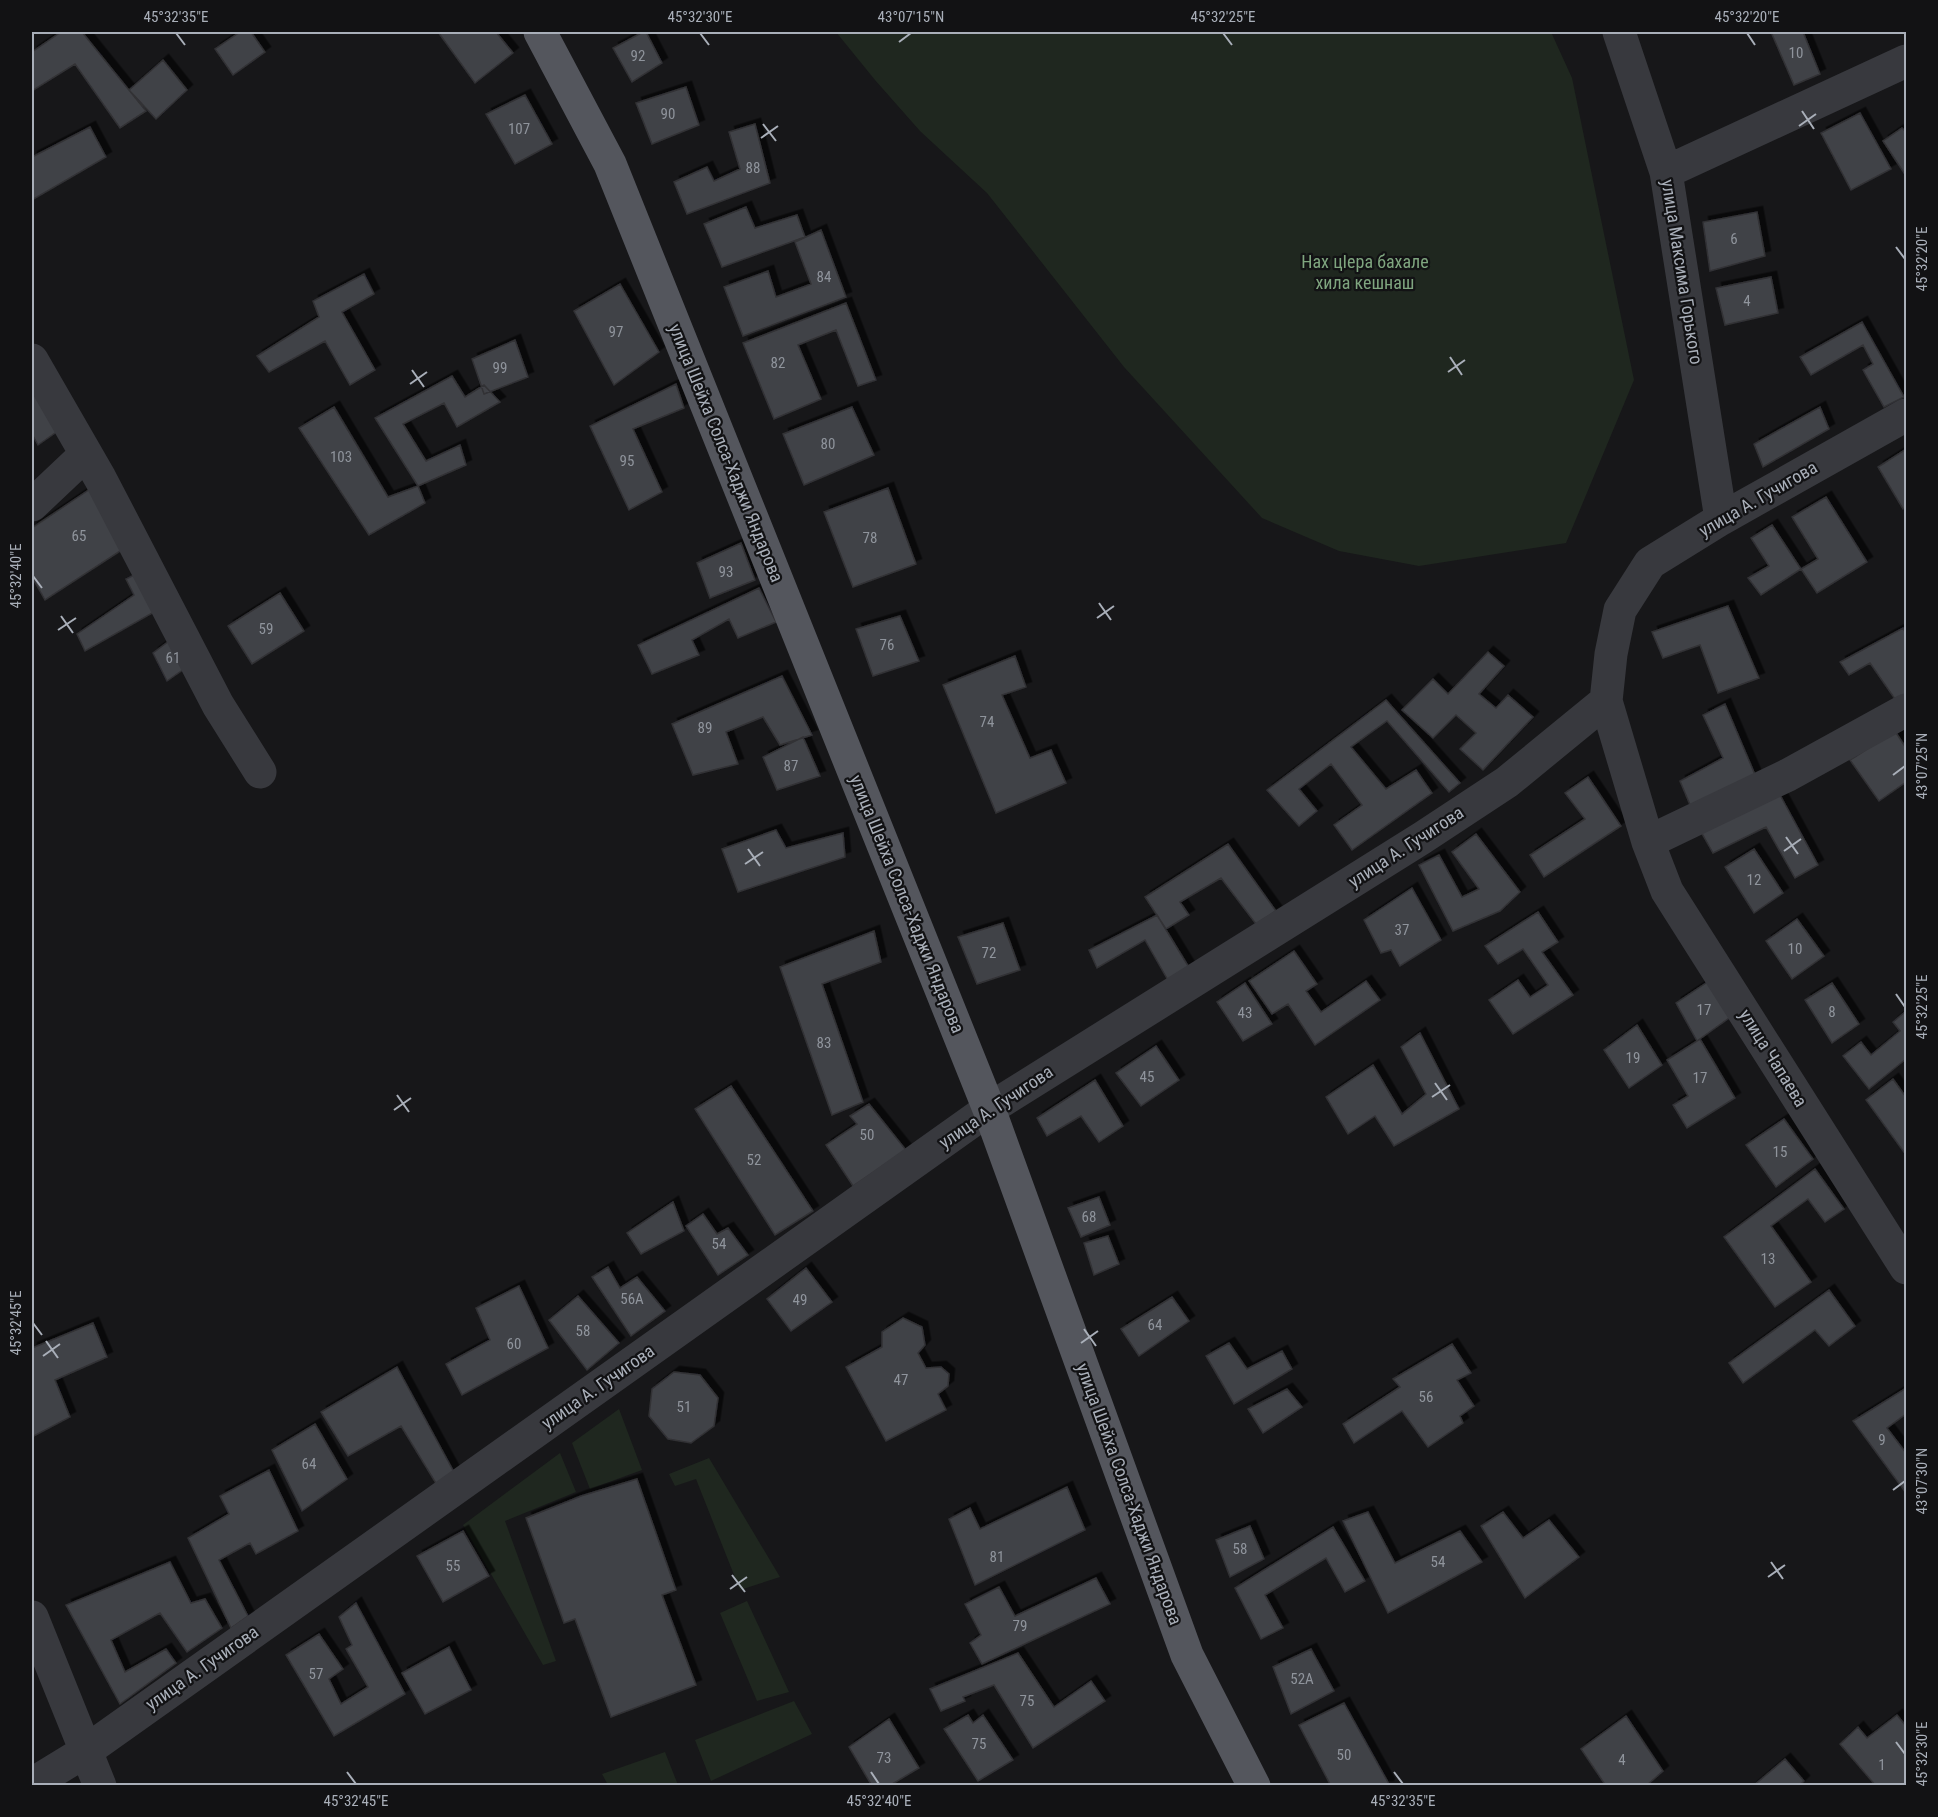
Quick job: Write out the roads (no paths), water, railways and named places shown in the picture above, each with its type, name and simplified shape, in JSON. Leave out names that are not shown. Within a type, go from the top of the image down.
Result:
[{"type":"main road","name":"улица Шейха Солса-Хаджи Яндарова","points":[[540,32],[610,164],[989,1109],[1187,1655],[1254,1785]]},
{"type":"street","name":"улица Максима Горького","points":[[1619,32],[1666,172],[1721,519]]},
{"type":"street","points":[[1666,172],[1906,61]]},
{"type":"street","points":[[32,360],[86,454],[218,705],[260,772]]},
{"type":"street","name":"улица А. Гучигова","points":[[32,1784],[86,1751],[989,1109],[1508,782],[1606,701],[1611,654],[1620,610],[1650,563],[1721,519],[1906,415]]},
{"type":"street","points":[[32,505],[86,454]]},
{"type":"street","name":"улица Чапаева","points":[[1606,701],[1648,842],[1667,891],[1906,1268]]},
{"type":"street","points":[[1648,842],[1788,775],[1906,710]]},
{"type":"street","points":[[32,1617],[100,1785]]},
{"type":"park label","name":"Нах цIера бахале хила кешнаш","points":[[1365,272]]}]
